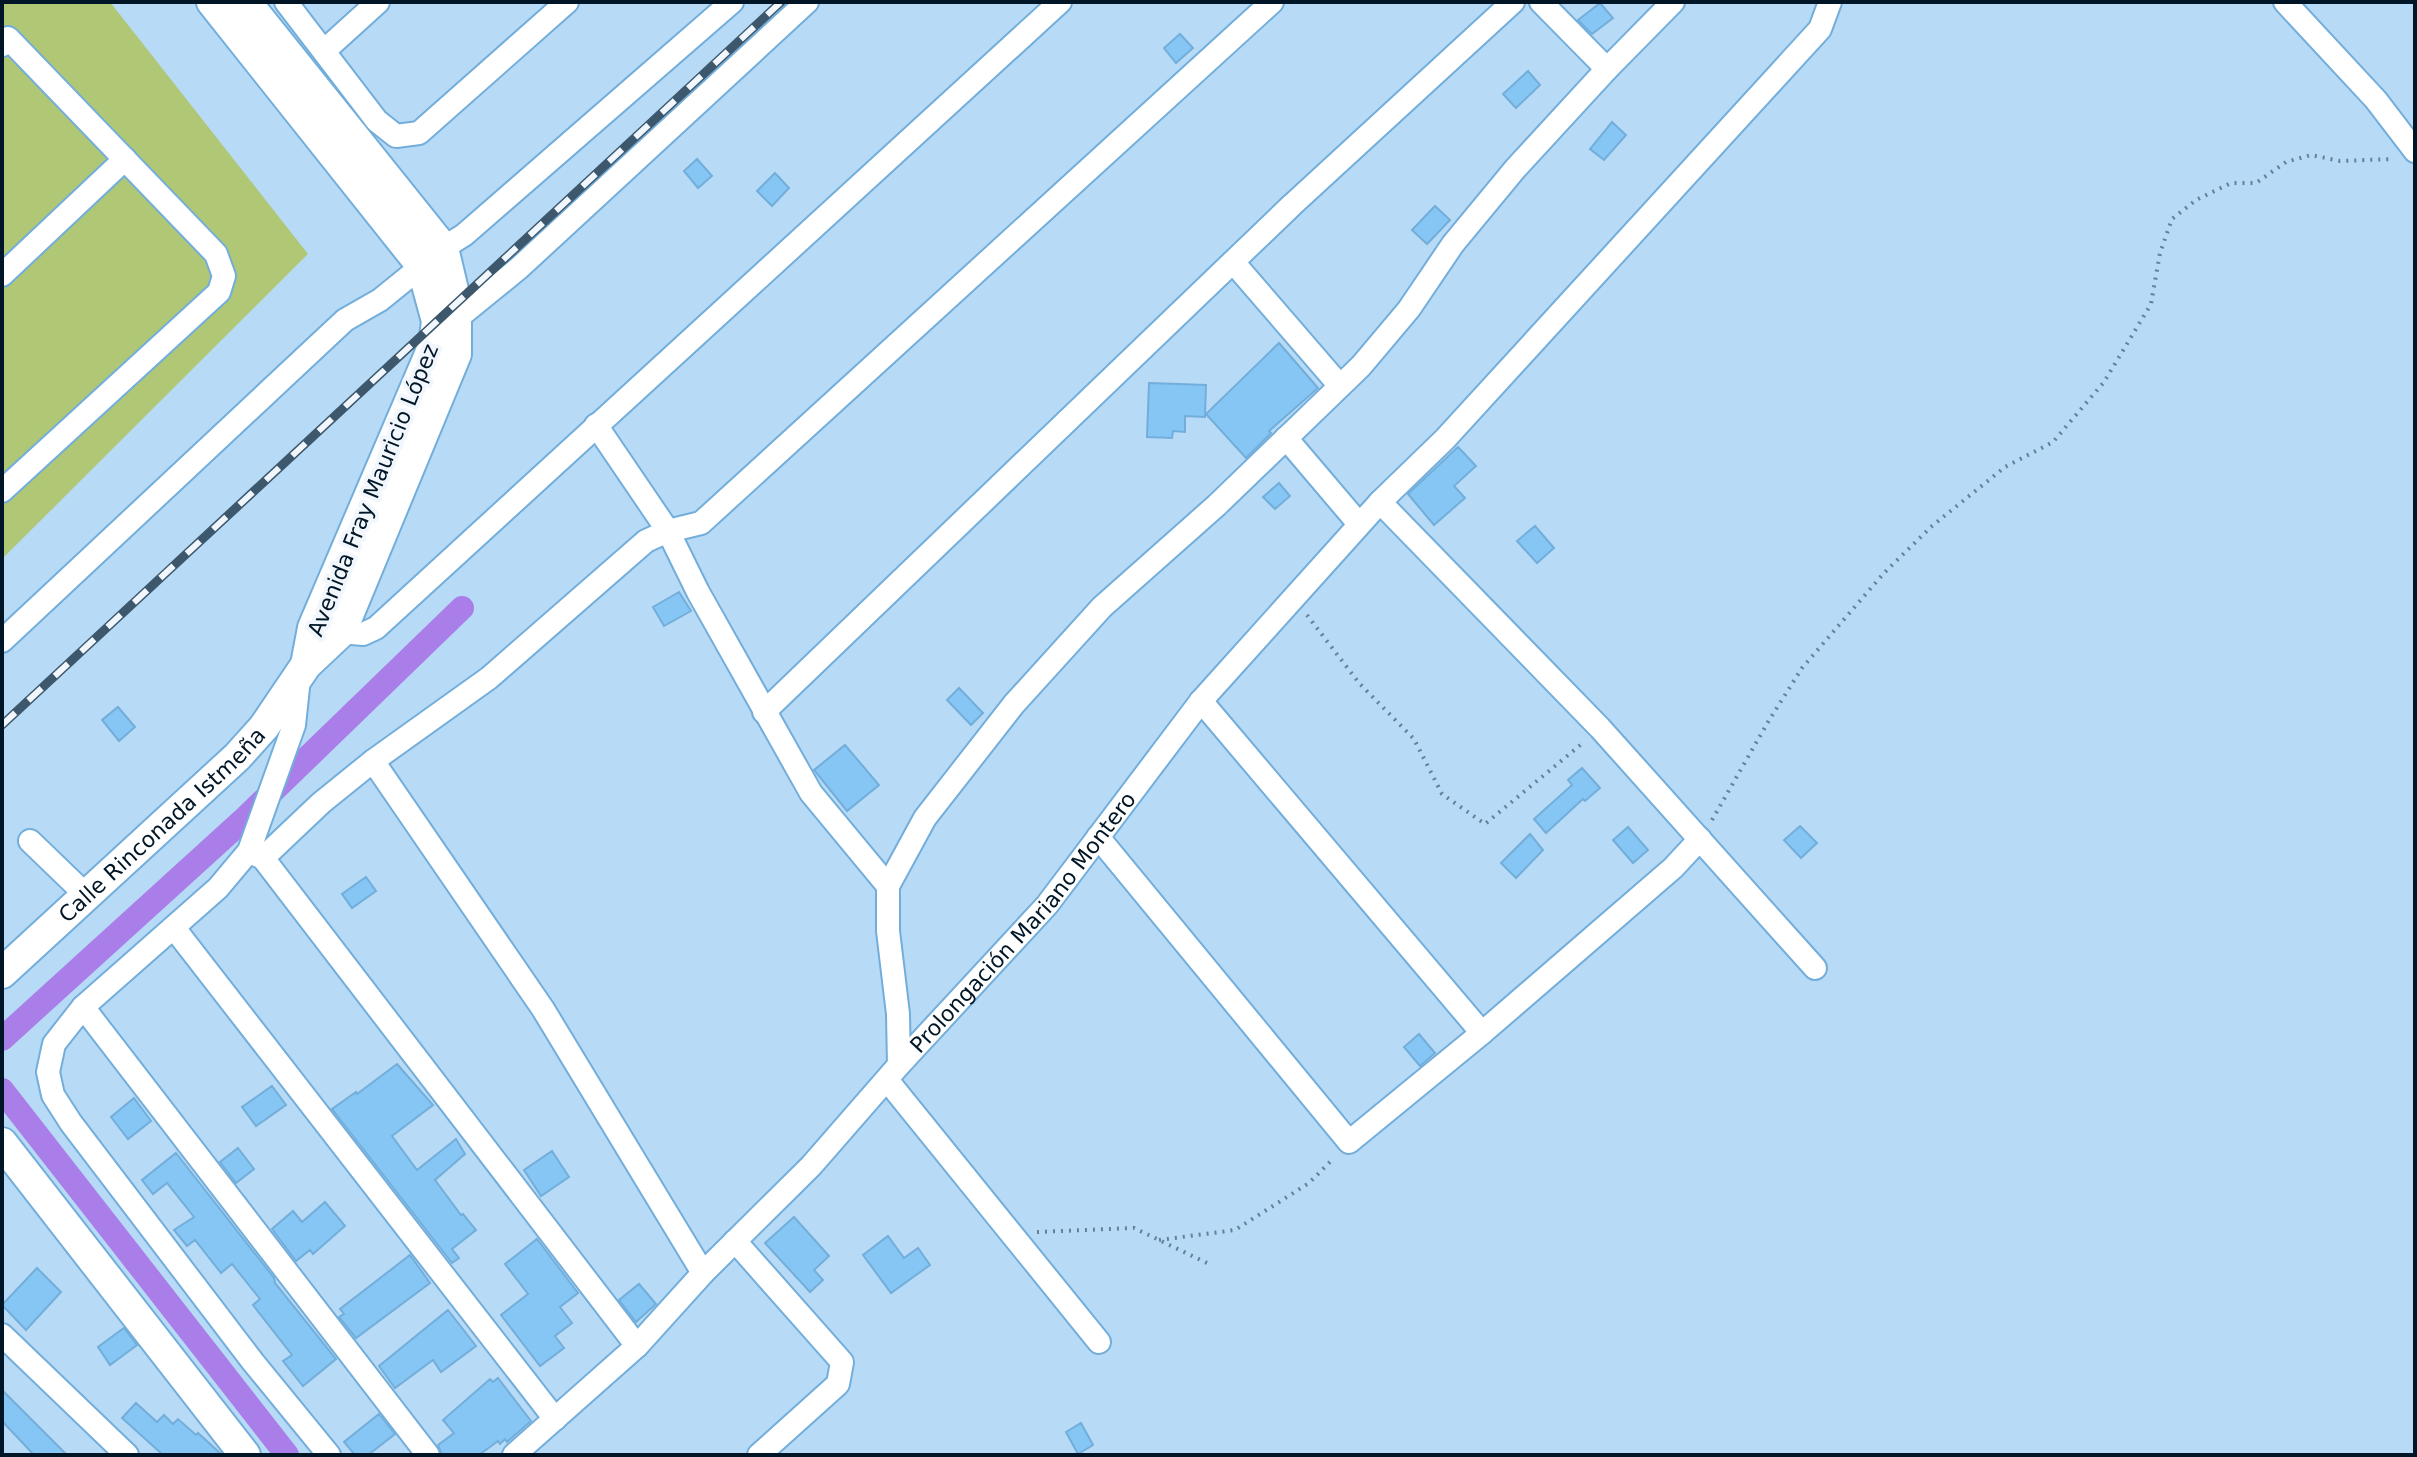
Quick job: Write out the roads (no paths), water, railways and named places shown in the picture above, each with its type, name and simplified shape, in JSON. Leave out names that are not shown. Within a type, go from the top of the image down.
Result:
[{"type":"street","name":"Avenida Fray Mauricio López","points":[[212,2],[432,257]]},
{"type":"street","name":"Avenida Fray Mauricio López","points":[[246,2],[432,257],[456,303],[446,328],[456,354],[327,630],[303,670]]},
{"type":"street","points":[[286,2],[377,121],[396,136],[419,133],[567,2]]},
{"type":"street","points":[[324,51],[378,2]]},
{"type":"street","points":[[2,641],[345,320],[380,300],[464,235],[732,2]]},
{"type":"street","points":[[446,328],[519,268],[807,2]]},
{"type":"street","points":[[327,630],[363,634],[376,628],[1060,2]]},
{"type":"street","points":[[329,1455],[253,1362],[71,1123],[53,1095],[48,1072],[54,1044],[83,1007],[256,855],[373,761],[489,678],[646,541],[668,531],[701,523],[1272,2]]},
{"type":"street","points":[[764,712],[1233,262],[1513,2]]},
{"type":"street","points":[[1541,2],[1607,69]]},
{"type":"street","points":[[1099,1342],[1010,1233],[893,1072],[898,1014],[888,931],[888,886],[925,818],[1014,704],[1102,607],[1217,505],[1361,366],[1409,309],[1453,244],[1515,169],[1673,2]]},
{"type":"street","name":"Prolongación Mariano Montero","points":[[514,1455],[637,1346],[703,1273],[811,1166],[1047,905],[1201,701],[1359,524],[1445,439],[1820,29],[1830,2]]},
{"type":"street","points":[[2285,2],[2376,100],[2408,155]]},
{"type":"street","points":[[2,491],[219,292],[224,276],[216,254],[4,38]]},
{"type":"street","points":[[2,275],[125,159]]},
{"type":"street","points":[[1233,262],[1340,386]]},
{"type":"street","points":[[596,425],[668,531],[698,592],[811,793],[888,886]]},
{"type":"street","points":[[1286,438],[1359,524]]},
{"type":"street","points":[[1380,502],[1600,728],[1815,968]]},
{"type":"street","points":[[303,670],[294,725],[259,828],[256,855],[637,1346]]},
{"type":"street","name":"Calle Rinconada Istmeña","points":[[2,973],[237,757],[264,727],[303,670]]},
{"type":"street","points":[[1201,701],[1482,1033]]},
{"type":"street","points":[[373,761],[543,1009],[703,1273]]},
{"type":"street","points":[[1098,837],[1349,1142],[1482,1033],[1673,868],[1700,839]]},
{"type":"street","points":[[30,841],[86,895]]},
{"type":"street","points":[[174,928],[555,1419]]},
{"type":"street","points":[[83,1007],[428,1455]]},
{"type":"street","points":[[2,1143],[245,1455]]},
{"type":"street","points":[[735,1241],[842,1362],[838,1384],[759,1455]]},
{"type":"street","points":[[2,1335],[127,1455]]},
{"type":"waterway","points":[[2,1039],[243,820],[462,608]]},
{"type":"waterway","points":[[2,1090],[287,1455]]},
{"type":"railway","points":[[2,725],[781,2]]}]
